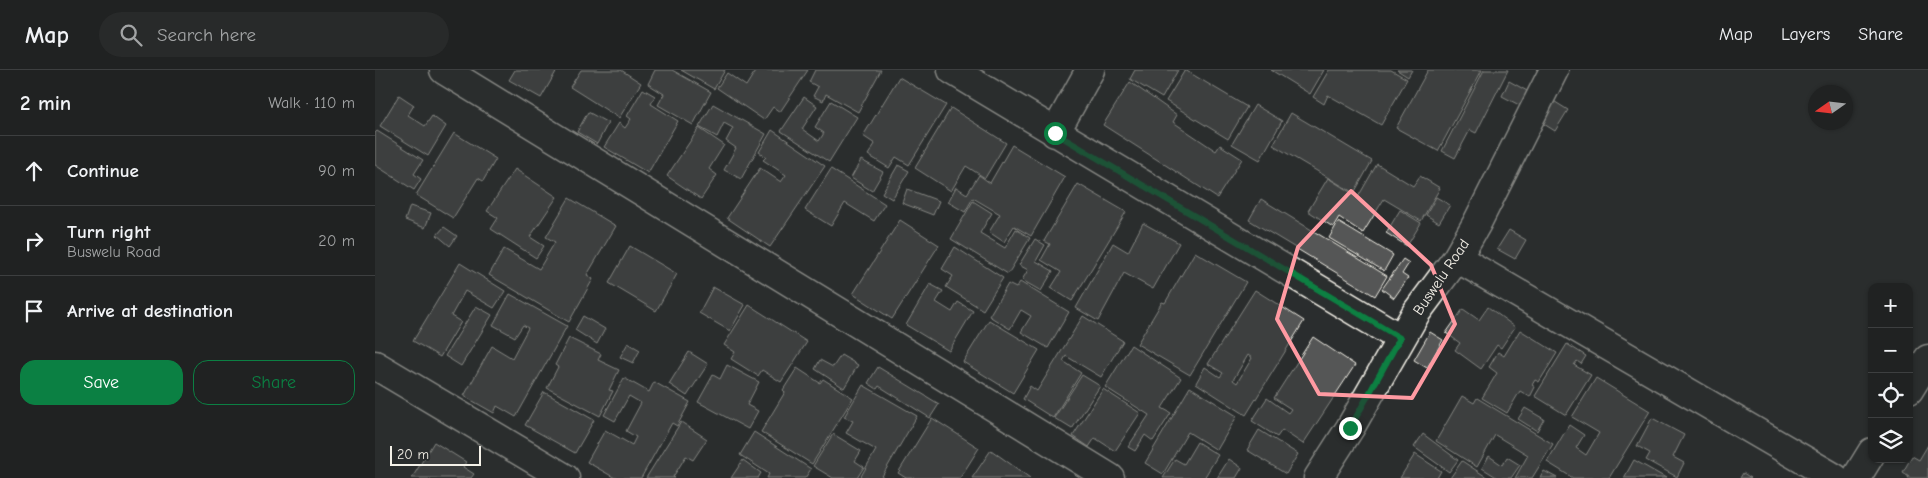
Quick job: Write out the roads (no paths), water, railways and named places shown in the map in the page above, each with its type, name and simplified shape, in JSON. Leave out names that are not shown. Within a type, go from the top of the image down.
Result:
[{"type":"street","points":[[445,70],[1110,478]]},
{"type":"street","points":[[952,70],[1400,338]]},
{"type":"street","points":[[1055,133],[1090,70]]},
{"type":"street","name":"Buswelu Road","points":[[1318,478],[1350,428],[1400,338],[1457,258],[1477,223],[1554,70]]},
{"type":"street","points":[[1457,258],[1835,478]]},
{"type":"street","points":[[1913,383],[1928,358]]},
{"type":"street","points":[[375,365],[565,478]]},
{"type":"street","points":[[1856,478],[1868,458]]}]
